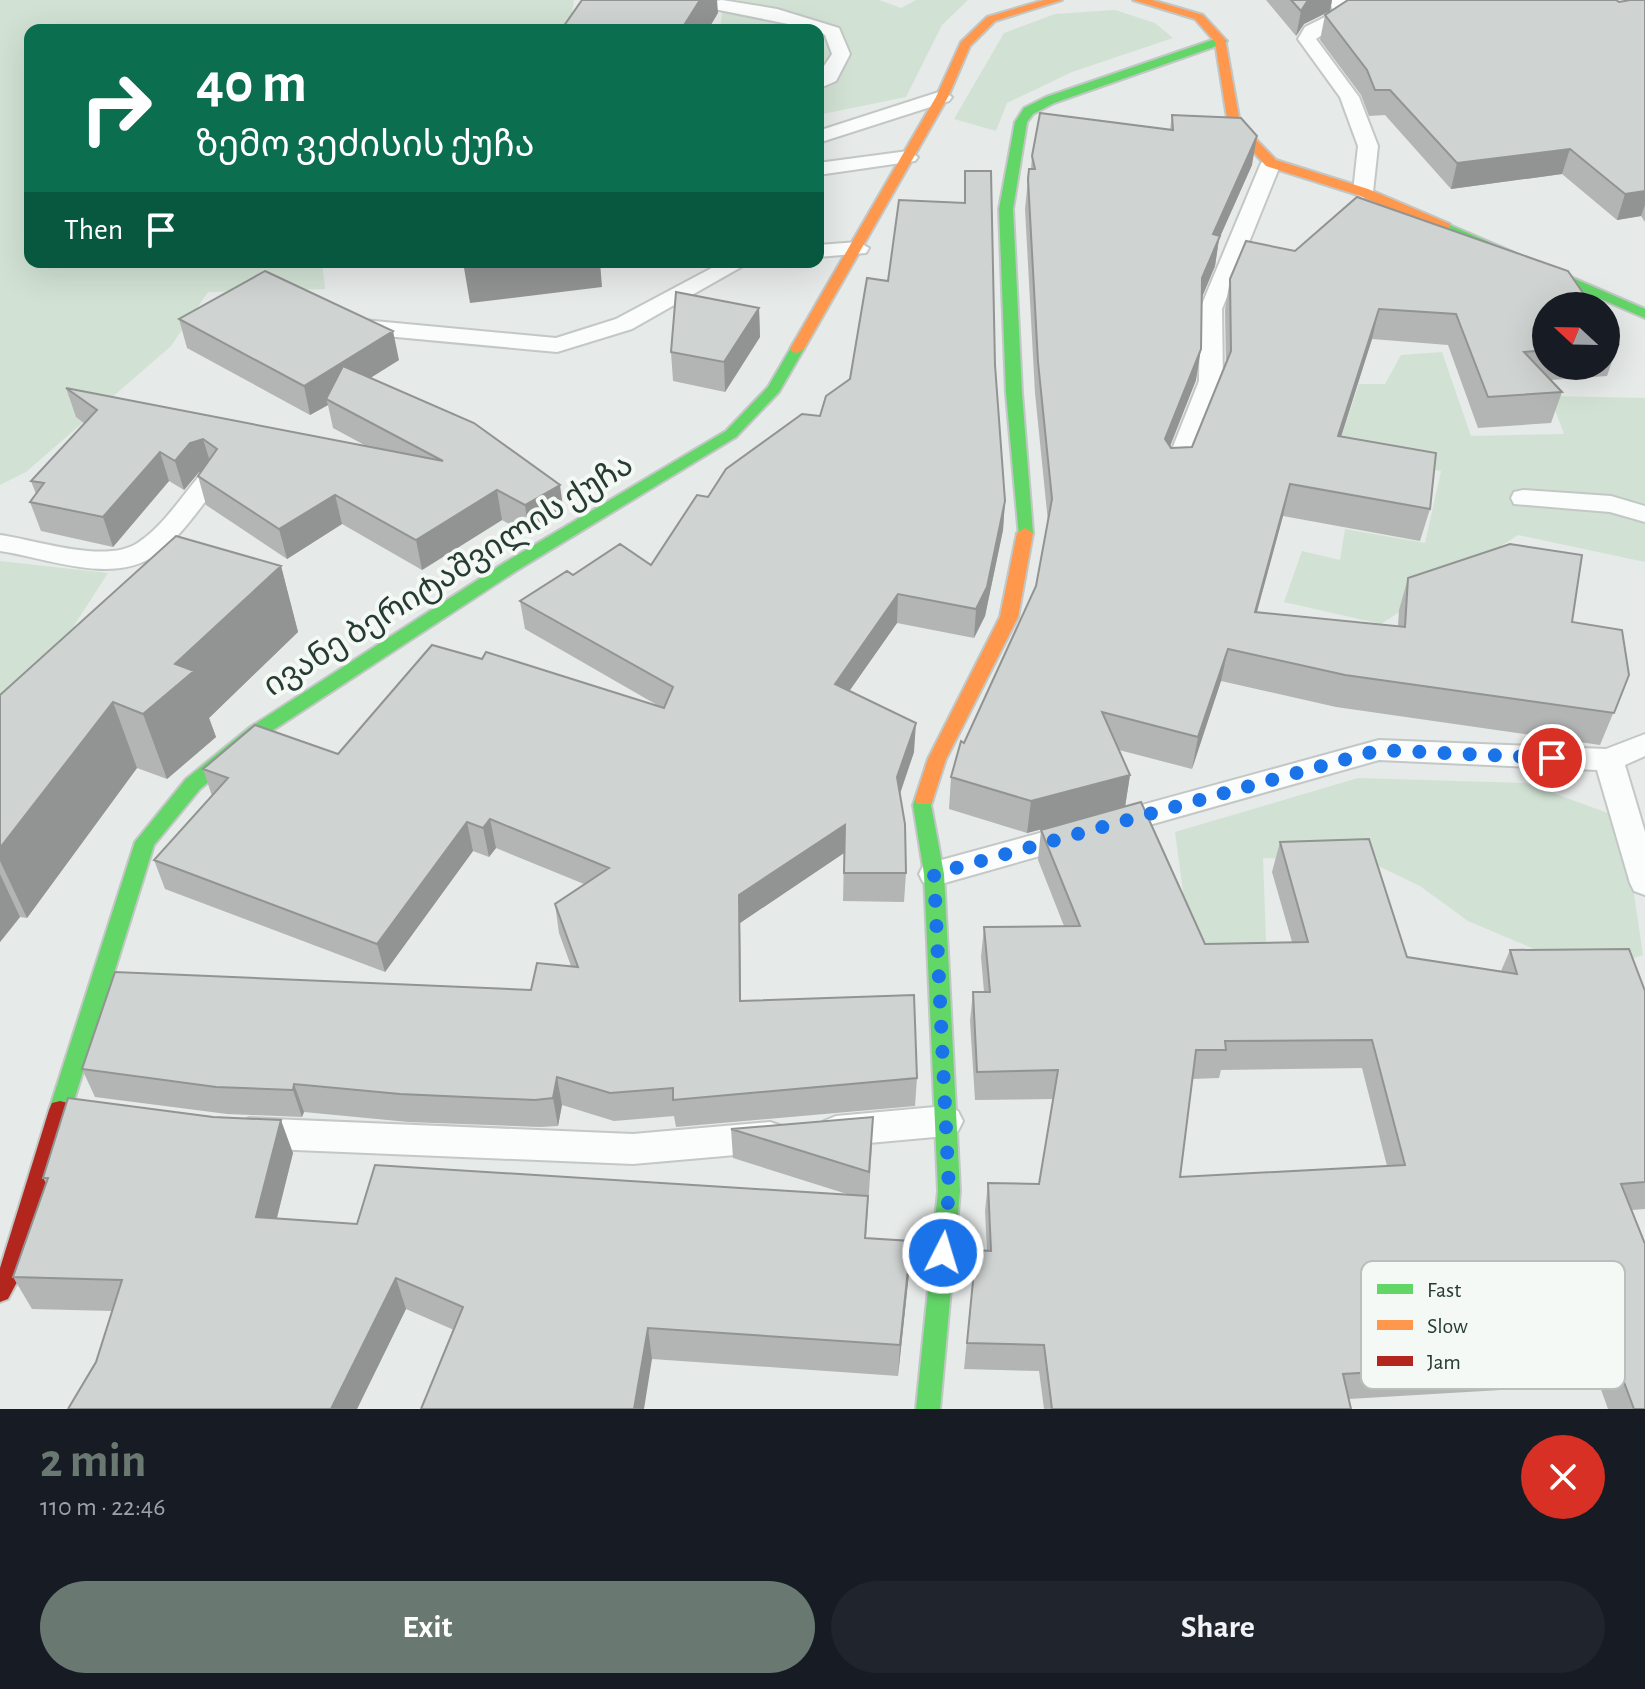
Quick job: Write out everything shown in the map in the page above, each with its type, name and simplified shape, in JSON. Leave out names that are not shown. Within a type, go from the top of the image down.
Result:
[{"type":"main road","name":"ივანე ბერიტაშვილის ქუჩა","points":[[0,1291],[12,1269],[75,1112],[145,842],[193,784],[255,733],[510,567],[731,434],[774,389],[858,248],[942,97],[965,45],[991,19],[1056,0]]},
{"type":"main road","points":[[1139,0],[1199,17],[1221,41],[1234,124],[1271,163],[1363,192],[1645,314]]},
{"type":"main road","points":[[928,1409],[949,1191],[934,874],[922,805],[937,759],[1009,617],[1026,530],[1014,393],[1006,209],[1021,122],[1028,111],[1050,100],[1221,41]]},
{"type":"lane","points":[[1339,0],[1343,7],[1341,16],[1311,31],[1307,39],[1349,97],[1368,146],[1363,192]]},
{"type":"lane","points":[[720,5],[777,14],[808,24]]},
{"type":"lane","points":[[824,29],[833,32],[841,54],[829,77],[824,80]]},
{"type":"lane","points":[[824,135],[942,97]]},
{"type":"lane","points":[[824,168],[908,157]]},
{"type":"lane","points":[[1175,472],[1211,381],[1211,309],[1271,163]]},
{"type":"lane","points":[[824,251],[858,248]]},
{"type":"lane","points":[[348,326],[557,345],[624,324],[728,268]]},
{"type":"lane","points":[[0,543],[102,560],[125,559],[146,551],[210,479]]},
{"type":"lane","points":[[1523,498],[1611,504],[1645,514]]},
{"type":"lane","points":[[934,874],[1379,750],[1609,760],[1645,744]]},
{"type":"lane","points":[[1609,760],[1645,883]]},
{"type":"lane","points":[[212,1130],[633,1149],[946,1121]]},
{"type":"green space","points":[[0,0],[574,0],[570,24],[24,24],[24,268],[323,268],[325,289],[208,292],[171,346],[26,472],[0,485]]},
{"type":"green space","points":[[739,0],[879,0],[901,8],[916,0],[968,0],[942,25],[906,97],[824,114],[824,24],[721,24],[722,12]]},
{"type":"green space","points":[[1115,10],[1155,23],[1173,38],[1072,72],[1007,103],[996,131],[954,119],[1004,33],[1055,14]]},
{"type":"green space","points":[[1442,352],[1471,436],[1564,434],[1550,396],[1645,398],[1645,562],[1518,535],[1381,624],[1284,602],[1302,551],[1340,560],[1345,529],[1425,543],[1441,471],[1336,452],[1359,384],[1385,384],[1401,355]]},
{"type":"green space","points":[[0,561],[108,573],[22,706],[0,703]]},
{"type":"green space","points":[[1358,778],[1526,783],[1613,815],[1628,854],[1643,955],[1591,973],[1468,921],[1420,886],[1370,862],[1263,858],[1267,967],[1192,957],[1175,832]]},
{"type":"building","points":[[582,0],[700,0],[685,24],[565,24]]},
{"type":"building","points":[[1291,0],[1308,0],[1301,11]]},
{"type":"building","points":[[1348,0],[1645,0],[1645,191],[1625,194],[1570,149],[1457,163],[1390,90],[1375,90],[1367,70],[1325,15]]},
{"type":"building","points":[[1040,113],[1173,130],[1172,115],[1241,118],[1257,136],[1213,234],[1220,236],[1202,278],[1201,349],[1165,439],[1171,448],[1192,447],[1231,351],[1230,279],[1246,241],[1295,251],[1357,197],[1568,271],[1582,292],[1532,292],[1532,351],[1524,352],[1532,360],[1532,380],[1551,380],[1562,392],[1488,397],[1456,314],[1379,309],[1338,436],[1436,453],[1430,509],[1290,484],[1255,612],[1405,627],[1408,578],[1510,544],[1582,555],[1572,622],[1622,630],[1629,675],[1614,713],[1345,675],[1228,649],[1198,737],[1102,712],[1130,775],[1031,801],[951,777],[961,741],[964,743],[1036,586],[1052,499],[1038,362],[1028,179],[1029,169],[1035,169],[1032,156]]},
{"type":"building","points":[[965,171],[991,171],[995,365],[1005,501],[987,587],[976,609],[898,594],[835,684],[916,723],[897,777],[905,824],[906,873],[844,873],[845,825],[739,895],[740,1001],[914,995],[917,1078],[673,1100],[673,1088],[610,1093],[557,1077],[553,1098],[535,1100],[400,1094],[294,1084],[293,1090],[216,1087],[82,1069],[115,972],[531,990],[537,963],[578,967],[555,904],[609,868],[490,819],[483,828],[467,822],[377,944],[154,860],[228,778],[203,769],[255,725],[338,754],[432,645],[482,659],[486,652],[664,708],[673,687],[520,601],[567,571],[573,575],[620,544],[651,565],[697,495],[708,497],[726,469],[802,414],[820,416],[826,396],[850,379],[867,278],[888,281],[899,200],[965,203]]},
{"type":"building","points":[[265,271],[393,331],[304,386],[179,319]]},
{"type":"building","points":[[676,292],[759,308],[724,362],[671,352]]},
{"type":"building","points":[[343,366],[474,423],[560,485],[525,505],[497,490],[416,540],[335,495],[279,529],[198,476],[217,449],[203,439],[190,443],[175,461],[160,452],[103,517],[30,502],[44,483],[31,481],[97,410],[66,388],[443,461],[326,399]]},
{"type":"building","points":[[176,536],[281,566],[175,664],[194,671],[143,714],[113,702],[0,848],[0,695]]},
{"type":"building","points":[[1141,802],[1205,944],[1308,942],[1280,842],[1369,839],[1407,957],[1517,974],[1510,950],[1629,949],[1645,991],[1645,1182],[1621,1184],[1645,1244],[1645,1409],[1634,1409],[1625,1385],[1625,1261],[1361,1261],[1361,1373],[1343,1374],[1351,1409],[1052,1409],[1044,1345],[967,1343],[976,1250],[991,1251],[988,1183],[1039,1184],[1058,1070],[977,1072],[973,992],[990,992],[984,927],[1080,926],[1041,830]],"holes":[[[1372,1040],[1405,1165],[1180,1177],[1196,1050],[1226,1050],[1225,1041]]]},
{"type":"building","points":[[68,1098],[213,1117],[281,1120],[256,1217],[357,1224],[375,1165],[868,1196],[865,1238],[911,1241],[900,1345],[648,1328],[634,1409],[421,1409],[463,1307],[396,1278],[331,1409],[68,1409],[96,1362],[122,1280],[13,1277],[48,1178],[43,1178]]},
{"type":"building","points":[[873,1117],[869,1172],[731,1129]]},
{"type":"traffic: fast","points":[[1025,533],[1014,393],[1006,209],[1021,122],[1028,111],[1050,100],[1221,41]]},
{"type":"traffic: fast","points":[[1445,227],[1645,314]]},
{"type":"traffic: fast","points":[[60,1110],[145,842],[193,784],[255,733],[510,567],[731,434],[774,389],[797,349]]},
{"type":"traffic: fast","points":[[924,799],[922,805],[934,874],[949,1191],[928,1409]]},
{"type":"traffic: slow","points":[[797,349],[942,97],[965,45],[991,19],[1056,0]]},
{"type":"traffic: slow","points":[[1139,0],[1199,17],[1221,41],[1234,124],[1271,163],[1363,192],[1445,227]]},
{"type":"traffic: slow","points":[[924,799],[937,759],[1009,617],[1025,533]]},
{"type":"traffic: jam","points":[[0,1291],[12,1269],[60,1110]]},
{"type":"route","points":[[943,1253],[949,1191],[934,874],[1379,750],[1552,758]]}]
